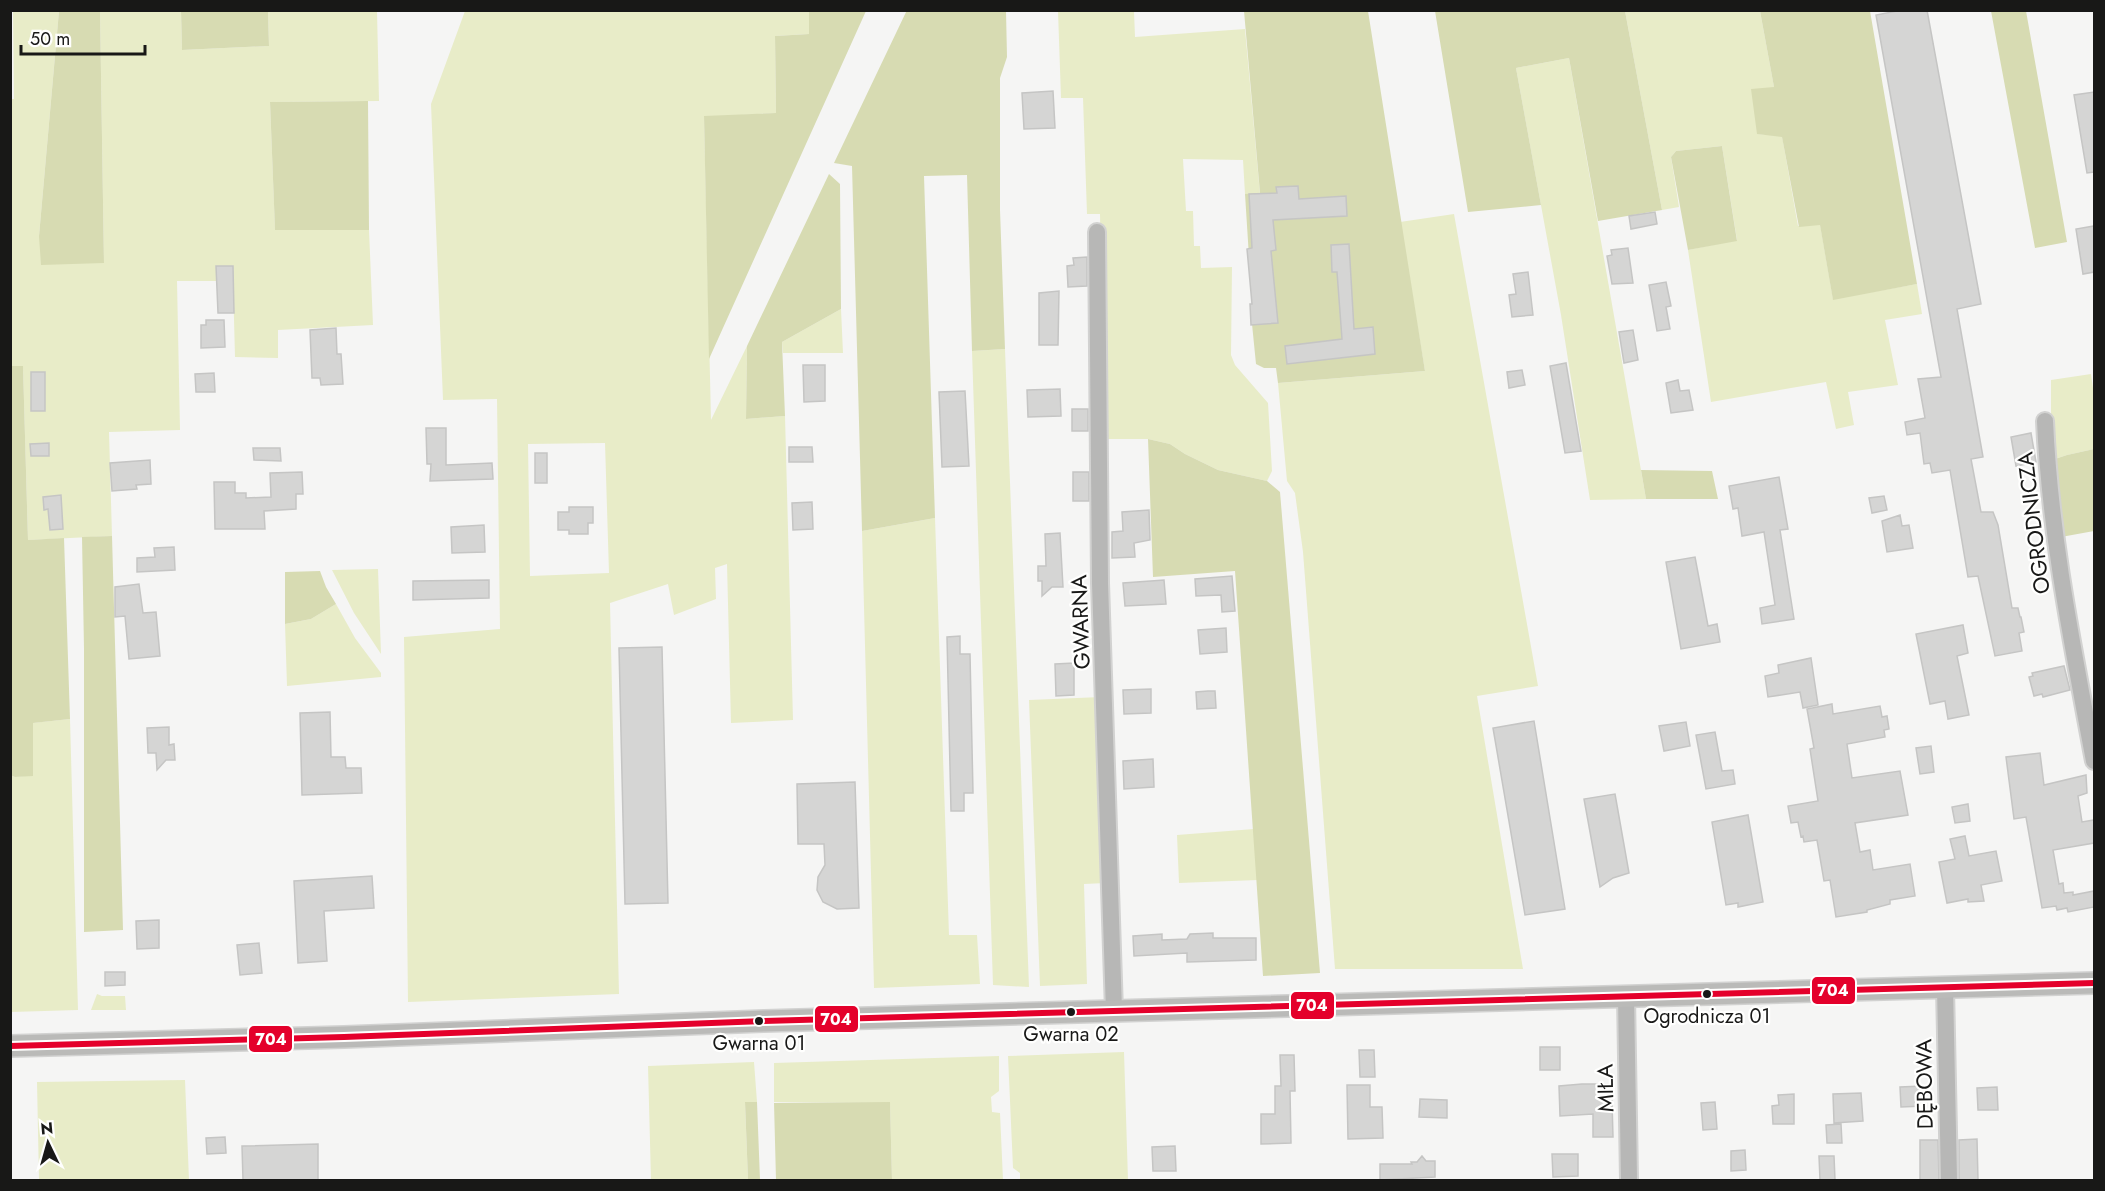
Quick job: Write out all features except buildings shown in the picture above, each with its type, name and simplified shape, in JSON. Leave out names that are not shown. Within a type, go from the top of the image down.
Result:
[{"type":"main road","points":[[10,1046],[1626,995],[2094,983]]},
{"type":"street","name":"GWARNA","points":[[1097,232],[1101,583],[1114,1011]]},
{"type":"street","name":"OGRODNICZA","points":[[2045,421],[2054,525],[2065,601],[2094,761]]},
{"type":"street","name":"DĘBOWA","points":[[1945,987],[1949,1180]]},
{"type":"street","name":"MIŁA","points":[[1626,995],[1629,1180]]},
{"type":"green space","points":[[907,10],[1006,11],[1007,57],[1000,78],[1000,210],[1005,349],[972,351],[967,175],[924,176],[935,518],[862,531],[852,166],[834,163]]},
{"type":"green space","points":[[13,11],[59,11],[39,236],[104,263],[100,11],[181,11],[182,50],[269,46],[268,11],[377,11],[379,101],[270,102],[275,229],[369,230],[373,325],[278,330],[278,358],[235,357],[233,281],[177,281],[180,430],[109,432],[112,536],[28,540],[23,367],[10,366],[10,99],[14,99]]},
{"type":"green space","points":[[59,11],[100,11],[104,263],[41,265],[39,236]]},
{"type":"green space","points":[[181,11],[268,11],[269,46],[182,50]]},
{"type":"green space","points":[[465,11],[809,11],[809,34],[775,36],[776,113],[704,117],[711,420],[747,346],[746,419],[785,416],[793,720],[731,723],[727,564],[715,568],[716,599],[674,615],[668,584],[610,603],[619,994],[408,1002],[404,637],[500,629],[497,399],[443,400],[431,104]],"holes":[[[605,443],[609,573],[530,576],[528,444]]]},
{"type":"green space","points":[[809,11],[866,11],[709,359],[704,116],[776,113],[775,36],[809,34]]},
{"type":"green space","points":[[1058,11],[1134,11],[1135,37],[1245,29],[1260,194],[1245,194],[1243,160],[1183,159],[1186,211],[1193,211],[1194,246],[1200,246],[1201,268],[1232,267],[1231,355],[1235,365],[1268,403],[1272,471],[1267,481],[1218,470],[1170,444],[1148,439],[1104,439],[1100,214],[1087,214],[1083,98],[1061,98]]},
{"type":"green space","points":[[1244,11],[1368,11],[1425,371],[1278,383],[1276,368],[1264,368],[1256,364],[1250,304],[1252,304],[1245,194],[1260,193]]},
{"type":"green space","points":[[1435,11],[1625,11],[1662,210],[1598,221],[1569,58],[1516,68],[1541,205],[1468,212]]},
{"type":"green space","points":[[1625,11],[1760,11],[1774,87],[1758,134],[1782,136],[1798,226],[1820,224],[1833,299],[1917,284],[1922,314],[1885,320],[1898,385],[1848,392],[1854,425],[1836,429],[1826,382],[1711,402],[1688,250],[1737,240],[1722,146],[1676,151],[1671,157],[1679,207],[1662,210]]},
{"type":"green space","points":[[1760,11],[1870,11],[1917,284],[1833,300],[1820,225],[1799,227],[1782,137],[1757,134],[1751,89],[1774,87]]},
{"type":"green space","points":[[1991,11],[2026,11],[2067,242],[2035,248]]},
{"type":"green space","points":[[1569,58],[1646,499],[1590,500],[1561,315],[1516,68]]},
{"type":"green space","points":[[368,101],[369,230],[275,230],[270,102]]},
{"type":"green space","points":[[1722,146],[1737,241],[1688,250],[1671,157],[1676,151]]},
{"type":"green space","points":[[829,174],[840,184],[841,309],[782,342],[785,416],[746,419],[747,346]]},
{"type":"green space","points":[[1454,214],[1538,686],[1477,696],[1523,969],[1335,969],[1303,552],[1295,493],[1287,481],[1278,383],[1425,371],[1400,222]]},
{"type":"green space","points":[[841,309],[843,353],[783,353],[782,342]]},
{"type":"green space","points":[[1005,349],[1029,987],[993,985],[972,351]]},
{"type":"green space","points":[[11,366],[23,366],[28,540],[64,538],[70,719],[33,723],[33,776],[15,777],[10,775]]},
{"type":"green space","points":[[2091,374],[2094,395],[2094,449],[2055,459],[2051,380]]},
{"type":"green space","points":[[1148,439],[1170,444],[1218,470],[1267,481],[1280,492],[1320,973],[1263,976],[1235,571],[1153,577]]},
{"type":"green space","points":[[2094,449],[2094,531],[2061,537],[2055,459]]},
{"type":"green space","points":[[1641,470],[1712,471],[1718,499],[1646,499]]},
{"type":"green space","points":[[935,518],[949,935],[977,935],[980,984],[874,988],[862,531]]},
{"type":"green space","points":[[112,536],[123,930],[84,932],[82,537]]},
{"type":"green space","points":[[378,569],[381,654],[354,613],[332,570]]},
{"type":"green space","points":[[320,571],[336,604],[311,619],[285,624],[285,572]]},
{"type":"green space","points":[[336,604],[355,638],[381,673],[381,677],[287,686],[285,624],[311,619]]},
{"type":"green space","points":[[1101,697],[1106,883],[1084,884],[1087,984],[1040,986],[1029,700]]},
{"type":"green space","points":[[70,719],[78,1010],[11,1012],[10,775],[15,777],[33,775],[32,723]]},
{"type":"green space","points":[[1254,829],[1258,880],[1179,883],[1177,835]]},
{"type":"green space","points":[[97,994],[125,996],[126,1010],[91,1010]]},
{"type":"green space","points":[[1124,1052],[1128,1180],[1020,1180],[1020,1173],[1013,1168],[1008,1056]]},
{"type":"green space","points":[[999,1056],[999,1091],[991,1097],[992,1112],[1000,1113],[1003,1180],[892,1180],[890,1103],[774,1102],[774,1063]]},
{"type":"green space","points":[[754,1062],[757,1102],[745,1103],[748,1180],[651,1180],[648,1066]]},
{"type":"green space","points":[[185,1080],[189,1180],[39,1180],[37,1082]]},
{"type":"green space","points":[[745,1102],[757,1102],[760,1180],[748,1180]]},
{"type":"green space","points":[[890,1102],[892,1180],[776,1180],[774,1103]]},
{"type":"transit line","name":"704","points":[[10,1046],[344,1037],[764,1021],[2094,983]]},
{"type":"place","name":"Ogrodnicza 01","points":[[1707,994]]},
{"type":"place","name":"Gwarna 02","points":[[1071,1012]]},
{"type":"place","name":"Gwarna 01","points":[[759,1021]]}]
